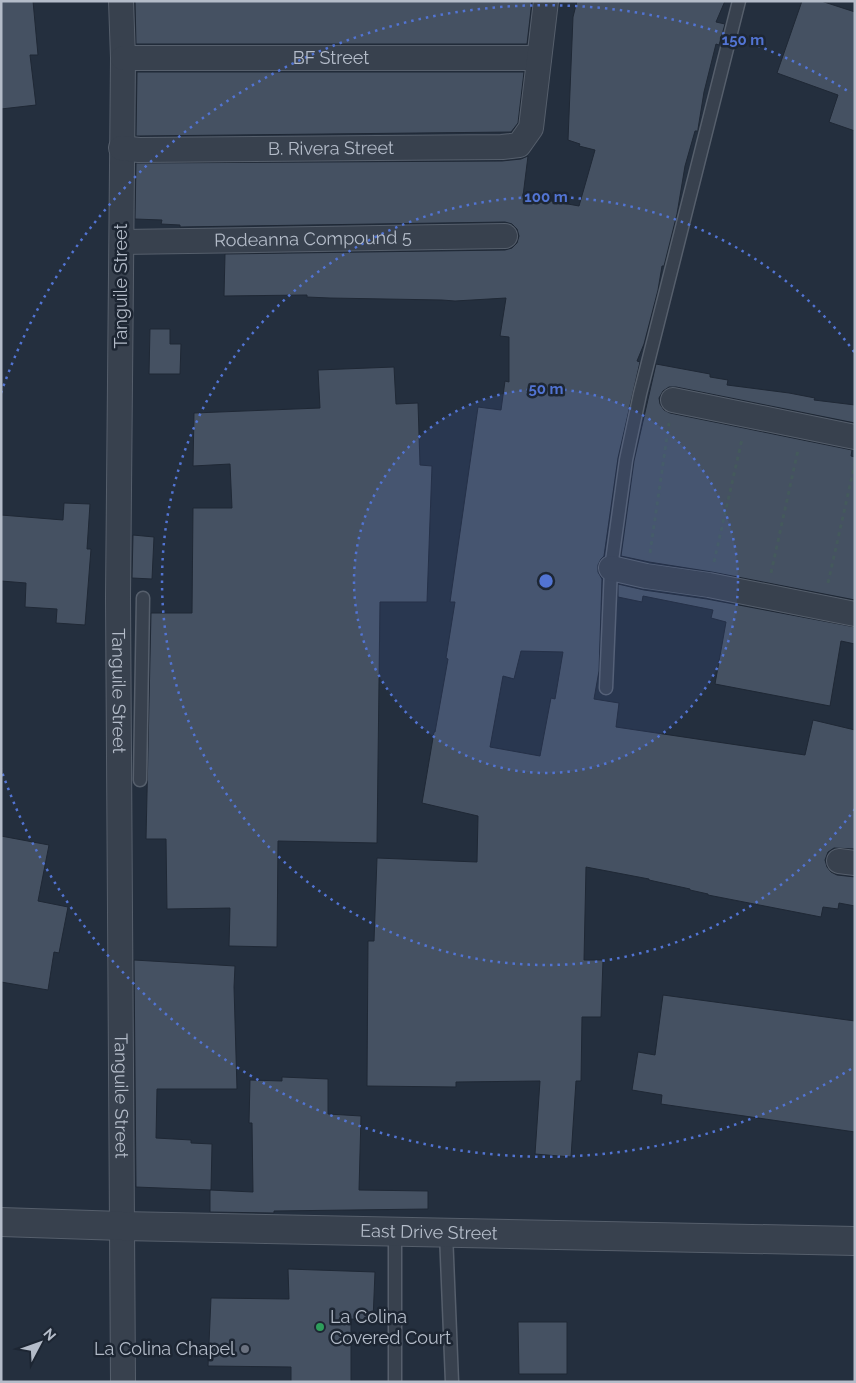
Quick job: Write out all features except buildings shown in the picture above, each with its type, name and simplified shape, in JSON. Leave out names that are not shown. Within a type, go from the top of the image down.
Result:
[{"type":"street","name":"Tanguile Street","points":[[121,1],[123,58],[118,598],[123,1382]]},
{"type":"street","points":[[539,58],[546,1]]},
{"type":"street","name":"BF Street","points":[[123,58],[539,58]]},
{"type":"street","name":"B. Rivera Street","points":[[121,148],[149,150],[502,147],[519,144],[531,128],[539,58]]},
{"type":"street","name":"Rodeanna Compound 5","points":[[122,242],[504,236]]},
{"type":"street","points":[[673,400],[855,437]]},
{"type":"street","points":[[611,568],[855,614]]},
{"type":"street","name":"East Drive Street","points":[[1,1222],[855,1241]]},
{"type":"lane","points":[[606,688],[611,568],[626,460],[640,394],[739,1]]},
{"type":"lane","points":[[140,780],[143,598]]},
{"type":"lane","points":[[395,1232],[395,1382]]},
{"type":"lane","points":[[446,1233],[452,1382]]},
{"type":"path","points":[[646,576],[673,400]]},
{"type":"path","points":[[709,585],[747,416]]},
{"type":"path","points":[[766,596],[804,428]]},
{"type":"path","points":[[822,608],[855,463]]},
{"type":"place","name":"La Colina Covered Court","points":[[320,1327]]},
{"type":"place","name":"La Colina Chapel","points":[[245,1349]]}]
